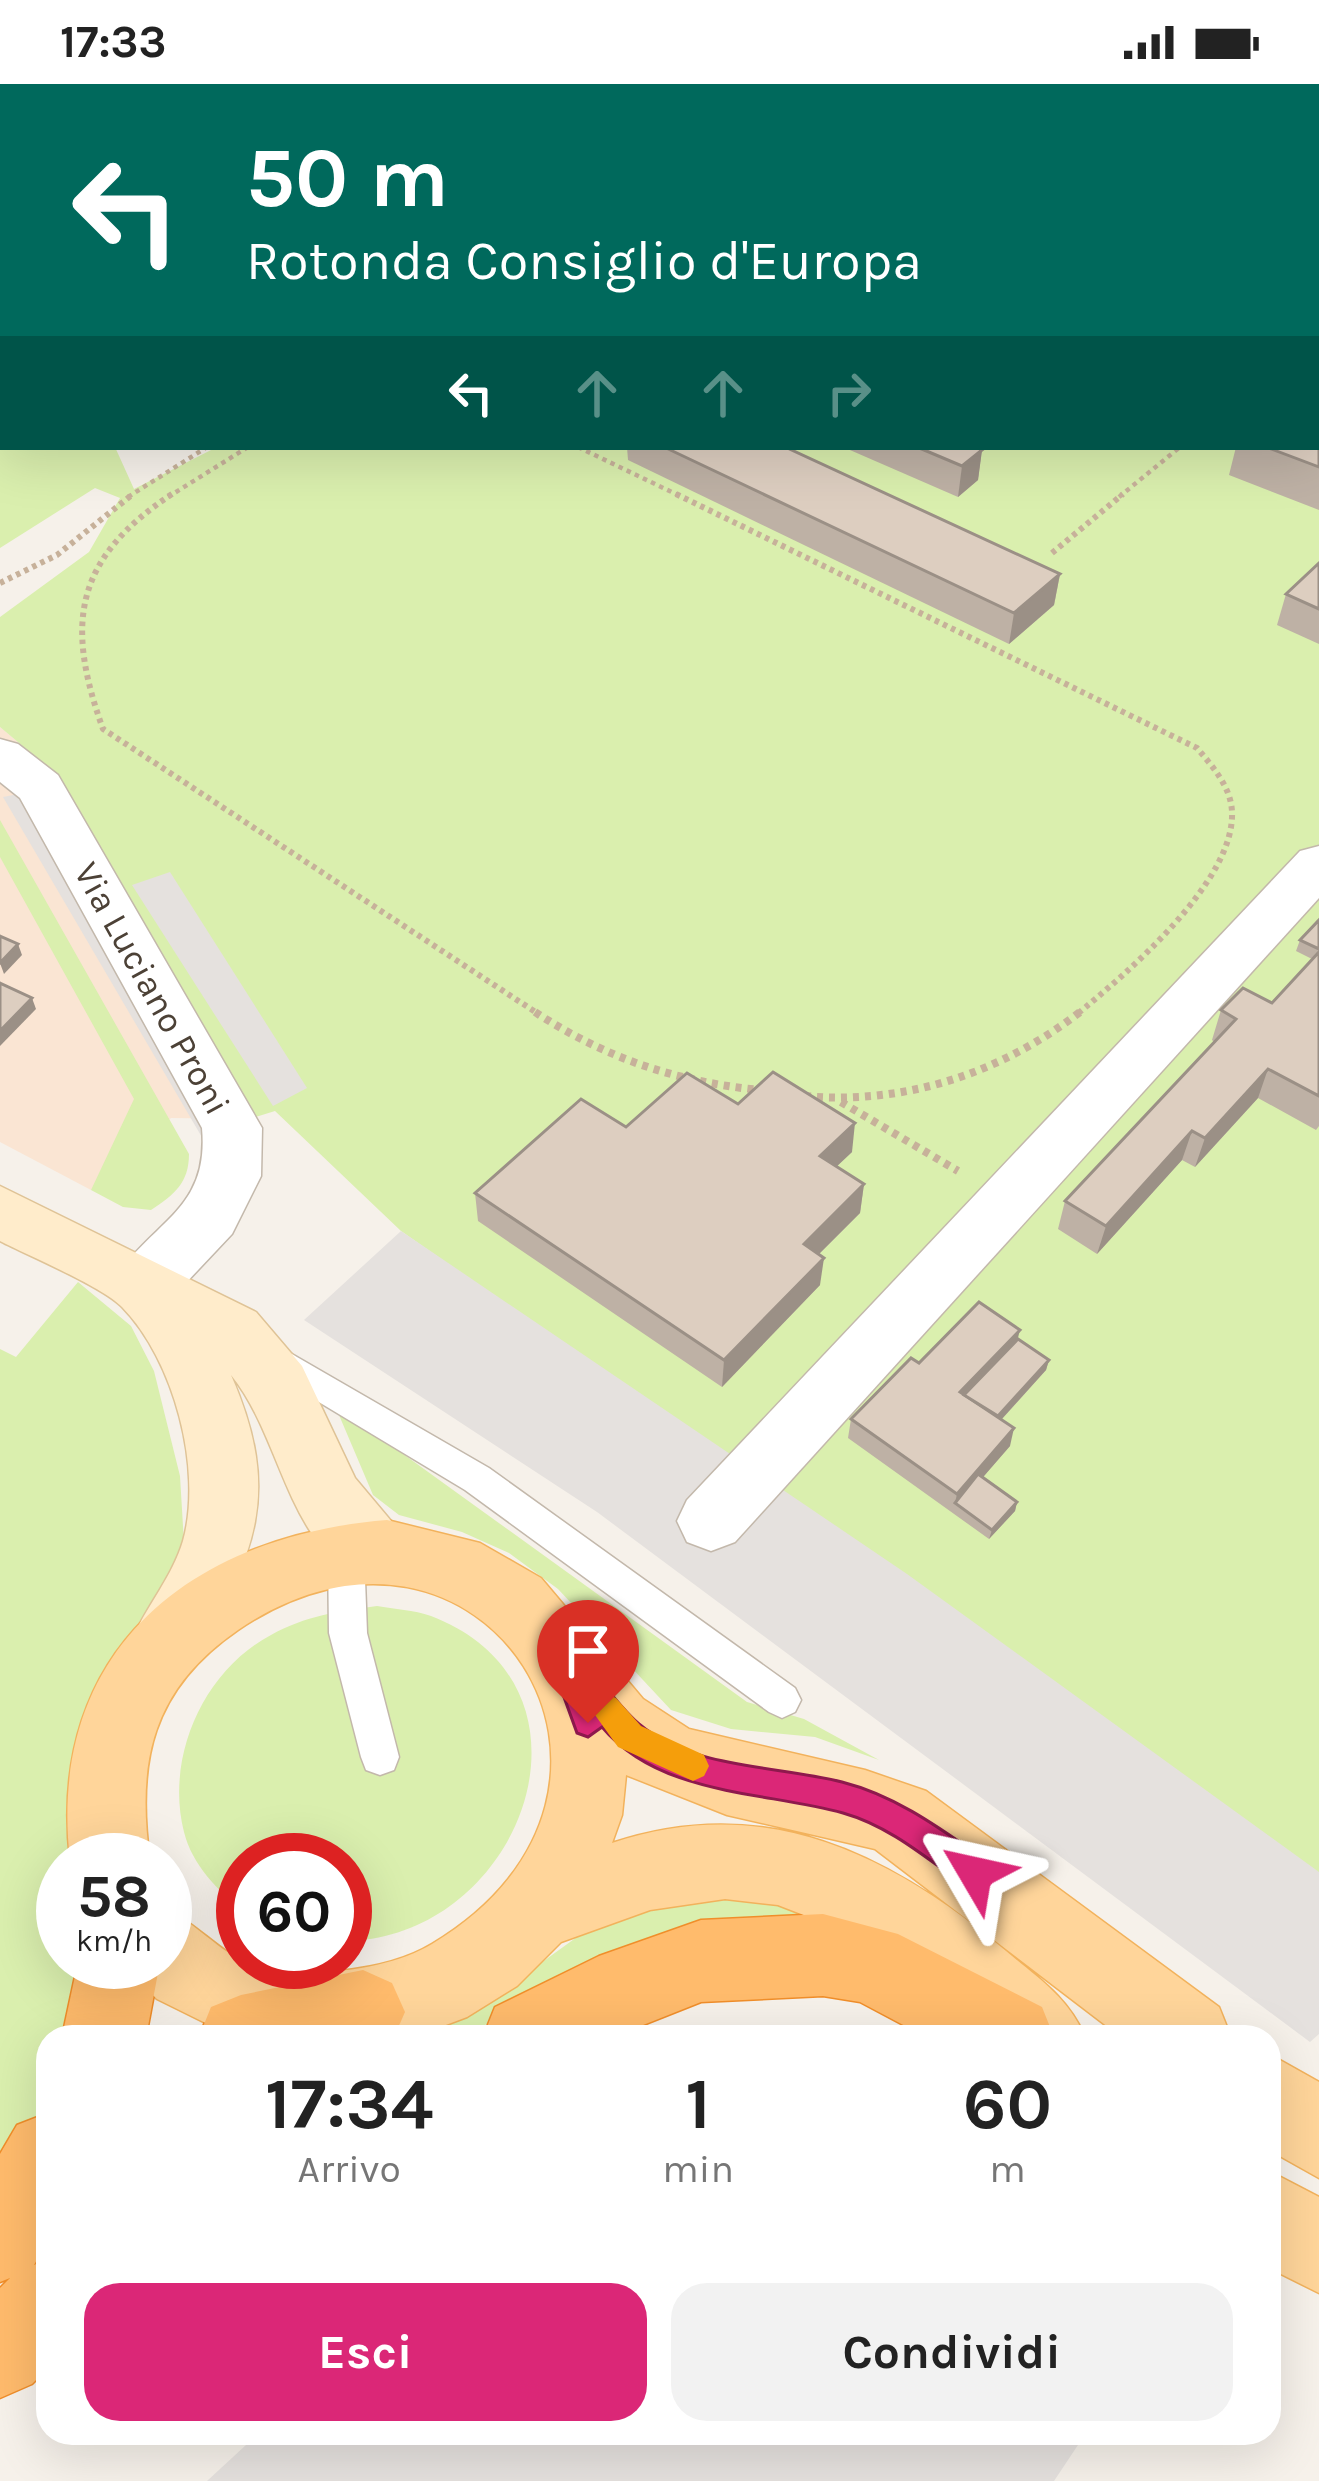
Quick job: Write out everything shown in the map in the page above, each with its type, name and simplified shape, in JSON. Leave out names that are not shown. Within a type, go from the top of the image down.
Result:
[{"type":"highway","points":[[549,2025],[628,1985],[701,1961],[823,1955],[869,1963],[989,2025]]},
{"type":"highway","points":[[106,2025],[114,1989]]},
{"type":"highway","points":[[300,2025],[363,2012]]},
{"type":"highway","points":[[0,2352],[36,2199]]},
{"type":"main road","points":[[0,1211],[232,1332],[281,1384],[327,1496],[358,1552]]},
{"type":"main road","points":[[106,1833],[102,1806],[110,1746],[133,1689],[169,1640],[219,1543],[228,1496],[218,1428],[198,1376],[144,1286]]},
{"type":"main road","points":[[169,1640],[212,1601],[262,1574],[316,1556],[358,1552],[420,1556],[486,1582],[541,1625],[629,1736],[690,1765],[751,1783],[842,1797],[898,1818],[1173,2025]]},
{"type":"main road","points":[[192,1973],[232,1997],[295,2013],[363,2012],[429,1994],[488,1959],[536,1912],[573,1852],[590,1787],[588,1723],[568,1664]]},
{"type":"main road","points":[[536,1912],[666,1867],[728,1859],[775,1866],[847,1885],[887,1909],[1028,2025]]},
{"type":"main road","points":[[1281,2107],[1319,2135]]},
{"type":"main road","points":[[1281,2223],[1319,2249]]},
{"type":"street","name":"Via Luciano Proni","points":[[0,756],[40,787],[232,1128],[236,1166],[221,1207],[144,1286]]},
{"type":"street","points":[[711,1521],[1319,864]]},
{"type":"lane","points":[[232,1332],[477,1479],[782,1700]]},
{"type":"lane","points":[[358,1552],[348,1633],[380,1757]]},
{"type":"path","points":[[0,583],[57,555],[127,498],[202,450]]},
{"type":"path","points":[[243,450],[167,496],[116,539],[88,576],[77,618],[82,684],[103,729],[590,1048],[701,1084],[779,1091]]},
{"type":"path","points":[[584,450],[1197,748],[1225,782],[1232,820],[1218,864],[1162,935],[1085,1012],[1022,1052],[941,1085],[839,1101],[799,1095]]},
{"type":"path","points":[[1052,554],[1176,450]]},
{"type":"path","points":[[839,1101],[1006,1199]]},
{"type":"shaded area","points":[[0,727],[50,769],[249,1119],[171,1118],[91,1190],[0,1142]]},
{"type":"shaded area","points":[[18,794],[221,1134],[203,1139],[3,797]]},
{"type":"shaded area","points":[[170,872],[307,1088],[273,1106],[132,885]]},
{"type":"shaded area","points":[[401,1231],[907,1574],[1319,1872],[1319,2034],[1310,2042],[597,1512],[304,1320]]},
{"type":"shaded area","points":[[246,2445],[1078,2445],[1054,2481],[207,2481]]},
{"type":"green space","points":[[0,450],[116,450],[134,489],[211,450],[1319,450],[1319,1874],[401,1231],[275,1111],[249,1119],[50,769],[0,727],[0,617],[89,552],[120,498],[95,488],[0,548]]},
{"type":"green space","points":[[0,820],[189,1154],[179,1187],[151,1210],[123,1207],[91,1190],[134,1099],[0,857]]},
{"type":"green space","points":[[78,1282],[131,1326],[154,1371],[180,1476],[184,1543],[75,1764],[73,1833],[36,1833],[36,1989],[84,1989],[78,2025],[36,2025],[36,2116],[0,2172],[0,1349],[16,1357]]},
{"type":"green space","points":[[339,1415],[363,1425],[747,1702],[804,1719],[879,1760],[815,1737],[731,1729],[671,1710],[558,1589],[509,1553],[462,1532],[399,1515],[373,1495]]},
{"type":"green space","points":[[377,1606],[431,1616],[488,1650],[520,1696],[531,1750],[523,1804],[498,1856],[459,1899],[407,1929],[372,1936],[372,1833],[216,1833],[216,1886],[192,1853],[192,1833],[184,1833],[179,1804],[185,1747],[195,1719],[226,1671],[271,1635],[336,1612]]},
{"type":"green space","points":[[766,1891],[877,1919],[651,1945],[485,2025],[445,2025],[463,2019],[577,1937],[664,1895]]},
{"type":"building","points":[[670,450],[791,450],[1060,574],[1014,613]]},
{"type":"building","points":[[924,450],[982,450],[962,466]]},
{"type":"building","points":[[1274,450],[1319,450],[1319,467]]},
{"type":"building","points":[[1319,563],[1319,609],[1286,594]]},
{"type":"building","points":[[1319,920],[1319,949],[1300,940]]},
{"type":"building","points":[[0,936],[18,944],[0,963]]},
{"type":"building","points":[[1319,952],[1319,1096],[1268,1069],[1205,1138],[1192,1131],[1106,1226],[1065,1201],[1236,1019],[1221,1010],[1243,988],[1272,1003]]},
{"type":"building","points":[[0,983],[32,998],[0,1031]]},
{"type":"building","points":[[773,1072],[855,1123],[820,1156],[864,1184],[804,1244],[824,1258],[724,1360],[475,1193],[581,1099],[626,1127],[687,1073],[738,1104]]},
{"type":"building","points":[[979,1302],[1020,1330],[960,1392],[1014,1428],[957,1494],[851,1419],[911,1358],[919,1363]]},
{"type":"building","points":[[1018,1339],[1049,1360],[998,1416],[964,1395]]},
{"type":"building","points":[[978,1474],[1017,1502],[992,1530],[955,1503]]},
{"type":"slow traffic","points":[[605,1708],[629,1736],[693,1766]]},
{"type":"route","points":[[588,1723],[568,1664],[629,1736],[690,1765],[751,1783],[842,1797],[898,1818],[975,1873]]}]
